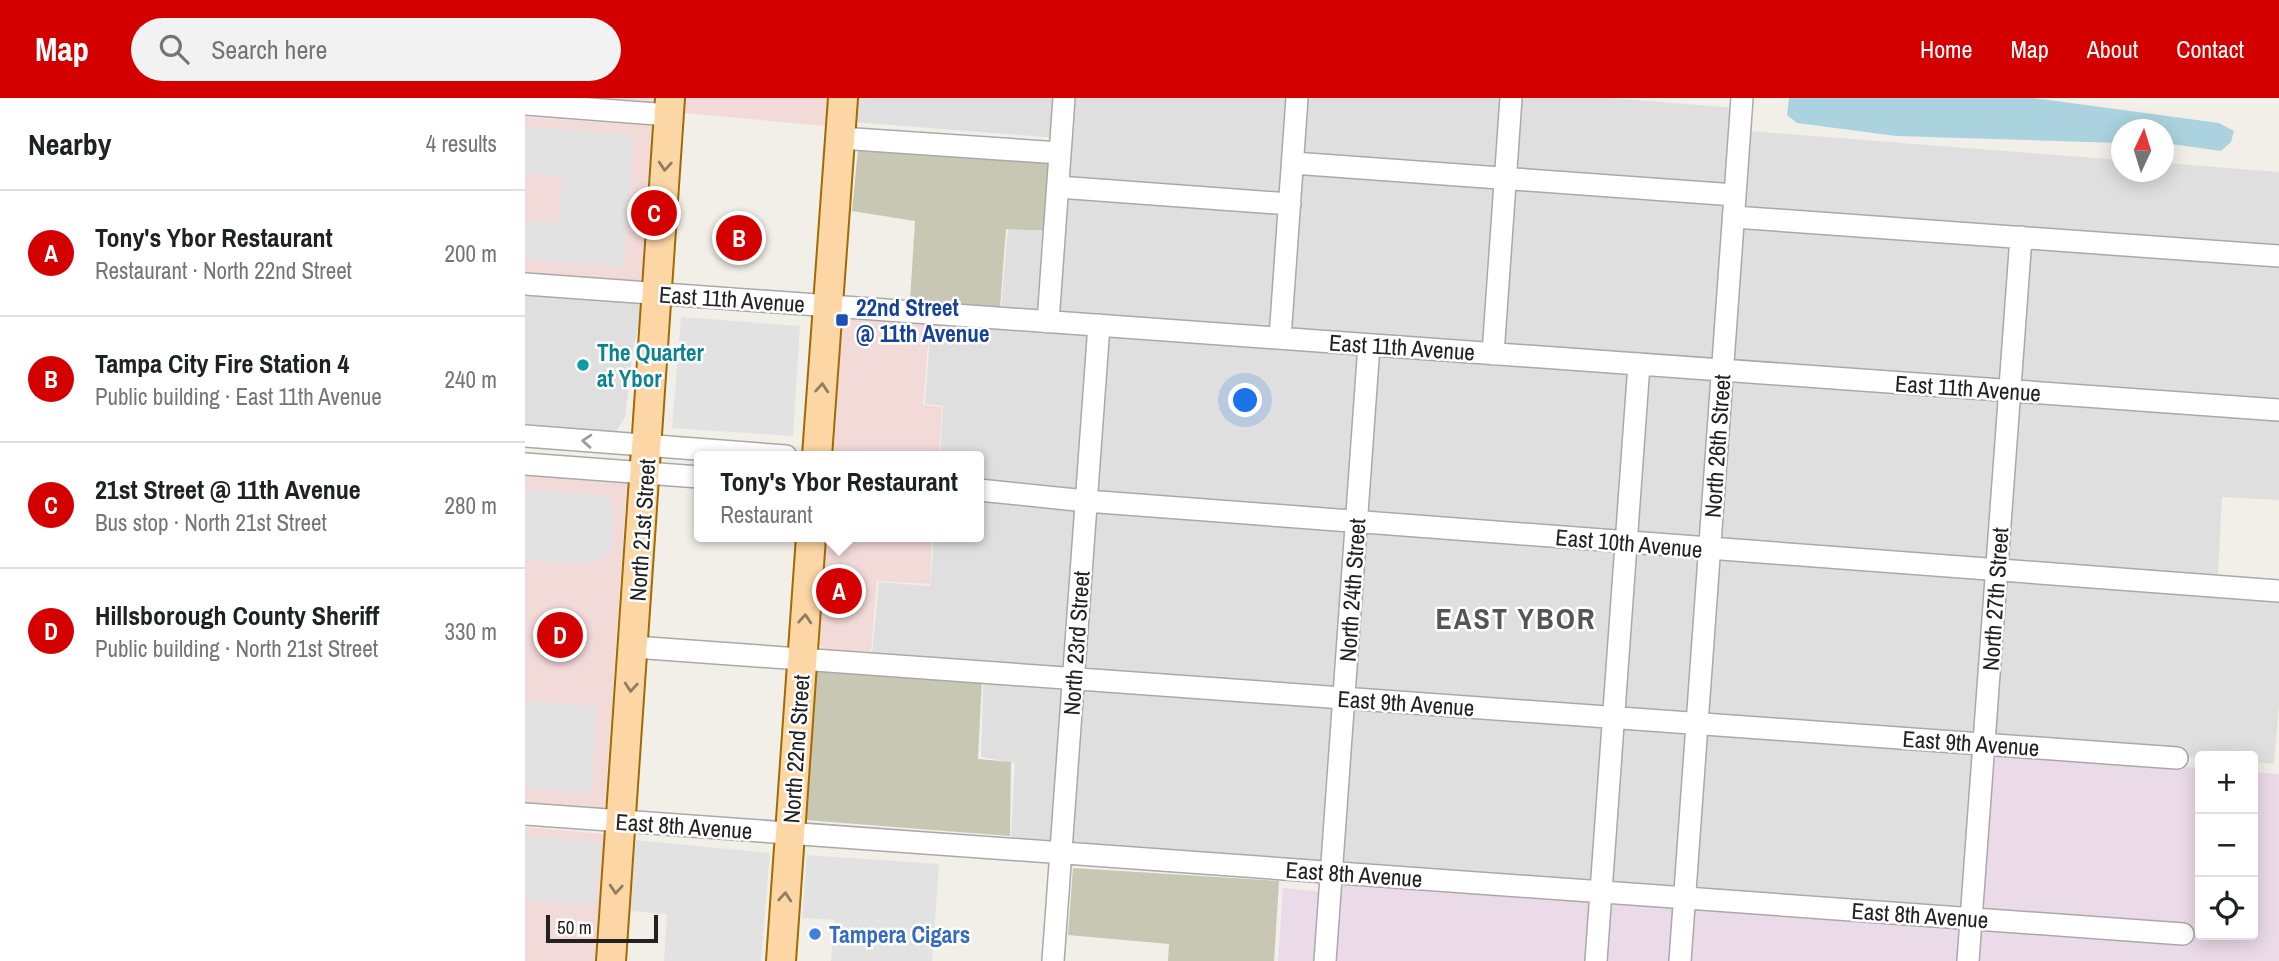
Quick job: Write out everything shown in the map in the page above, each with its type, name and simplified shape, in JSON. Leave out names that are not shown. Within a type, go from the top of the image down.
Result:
[{"type":"main road","points":[[817,451],[843,98]]},
{"type":"main road","name":"North 21st Street","points":[[611,961],[669,106]]},
{"type":"main road","name":"North 22nd Street","points":[[781,961],[811,542]]},
{"type":"street","points":[[1048,322],[1064,98]]},
{"type":"street","points":[[1280,338],[1297,98]]},
{"type":"street","points":[[1493,354],[1511,98]]},
{"type":"street","name":"North 26th Street","points":[[1680,961],[1742,98]]},
{"type":"street","points":[[525,104],[669,106]]},
{"type":"street","points":[[840,138],[1060,153]]},
{"type":"street","points":[[1293,163],[1506,179],[2021,237],[2279,256]]},
{"type":"street","points":[[1058,187],[1290,204]]},
{"type":"street","name":"North 27th Street","points":[[1968,961],[2021,237]]},
{"type":"street","name":"East 11th Avenue","points":[[525,284],[2279,410]]},
{"type":"street","name":"North 23rd Street","points":[[1053,961],[1099,326]]},
{"type":"street","name":"North 24th Street","points":[[1325,961],[1369,345]]},
{"type":"street","points":[[1596,961],[1639,364]]},
{"type":"street","points":[[525,436],[647,459],[694,475]]},
{"type":"street","points":[[525,464],[694,458]]},
{"type":"street","name":"East 10th Avenue","points":[[984,491],[1086,501],[2279,591]]},
{"type":"street","name":"East 9th Avenue","points":[[634,647],[2177,758]]},
{"type":"street","name":"East 8th Avenue","points":[[525,814],[2183,934]]},
{"type":"shaded area","points":[[525,98],[836,98],[835,127]]},
{"type":"shaded area","points":[[855,98],[1613,98],[1735,108],[1735,130],[2111,159],[2111,182],[2174,182],[2174,164],[2279,172],[2279,500],[2222,497],[2217,594],[2279,599],[2279,702],[2274,764],[2258,762],[2258,751],[2195,751],[2195,758],[1978,742],[1966,915],[1011,837],[1015,763],[981,757],[984,662],[872,653],[879,582],[930,586],[934,542],[984,542],[984,451],[940,451],[943,406],[925,404],[931,322],[999,327],[1008,228],[1061,233],[1068,139],[854,122]]},
{"type":"shaded area","points":[[525,117],[658,126],[643,284],[525,273]]},
{"type":"shaded area","points":[[525,127],[634,135],[624,267],[525,259],[525,221],[559,223],[562,177],[525,173]]},
{"type":"shaded area","points":[[859,139],[1058,154],[1052,231],[1006,229],[1000,308],[910,301],[915,221],[852,211]]},
{"type":"shaded area","points":[[525,292],[634,300],[643,308],[633,349],[625,417],[616,431],[602,435],[525,429]]},
{"type":"shaded area","points":[[838,315],[930,322],[923,405],[942,407],[939,451],[828,451]]},
{"type":"shaded area","points":[[681,317],[800,326],[793,436],[672,428]]},
{"type":"shaded area","points":[[525,473],[627,481],[605,809],[525,803]]},
{"type":"shaded area","points":[[525,489],[605,496],[613,502],[612,548],[596,561],[583,564],[525,560]]},
{"type":"shaded area","points":[[825,542],[932,542],[930,584],[877,581],[871,652],[823,649],[815,639]]},
{"type":"shaded area","points":[[816,664],[982,677],[978,759],[1011,762],[1010,836],[805,820]]},
{"type":"shaded area","points":[[525,701],[597,706],[590,793],[525,788]]},
{"type":"shaded area","points":[[1991,752],[2195,768],[2195,940],[2258,940],[2258,772],[2279,774],[2279,961],[1278,961],[1283,888],[1336,893],[1337,881],[1976,930]]},
{"type":"shaded area","points":[[525,827],[607,834],[599,961],[525,961]]},
{"type":"shaded area","points":[[525,836],[602,842],[596,906],[525,901]]},
{"type":"shaded area","points":[[636,840],[770,853],[761,961],[664,961],[667,914],[630,911]]},
{"type":"shaded area","points":[[807,855],[939,864],[932,961],[831,961],[834,920],[802,918]]},
{"type":"shaded area","points":[[1073,868],[1279,881],[1274,961],[1168,961],[1169,944],[1068,935]]},
{"type":"water","points":[[1789,98],[2034,98],[2219,123],[2234,131],[2231,142],[2221,151],[2174,144],[2174,119],[2111,119],[2111,143],[1896,136],[1797,123],[1787,115]]},
{"type":"place","name":"21st Street @ 11th Avenue","points":[[654,213]]},
{"type":"place","name":"Tampa City Fire Station 4","points":[[739,238]]},
{"type":"place","name":"22nd Street @ 11th Avenue","points":[[842,320]]},
{"type":"place","name":"The Quarter at Ybor","points":[[583,365]]},
{"type":"place","name":"Tony's Ybor Restaurant","points":[[839,591]]},
{"type":"place","name":"Hillsborough County Sheriff","points":[[560,635]]},
{"type":"place","name":"Tampera Cigars","points":[[815,934]]},
{"type":"district","name":"EAST YBOR","points":[[1516,618]]}]
